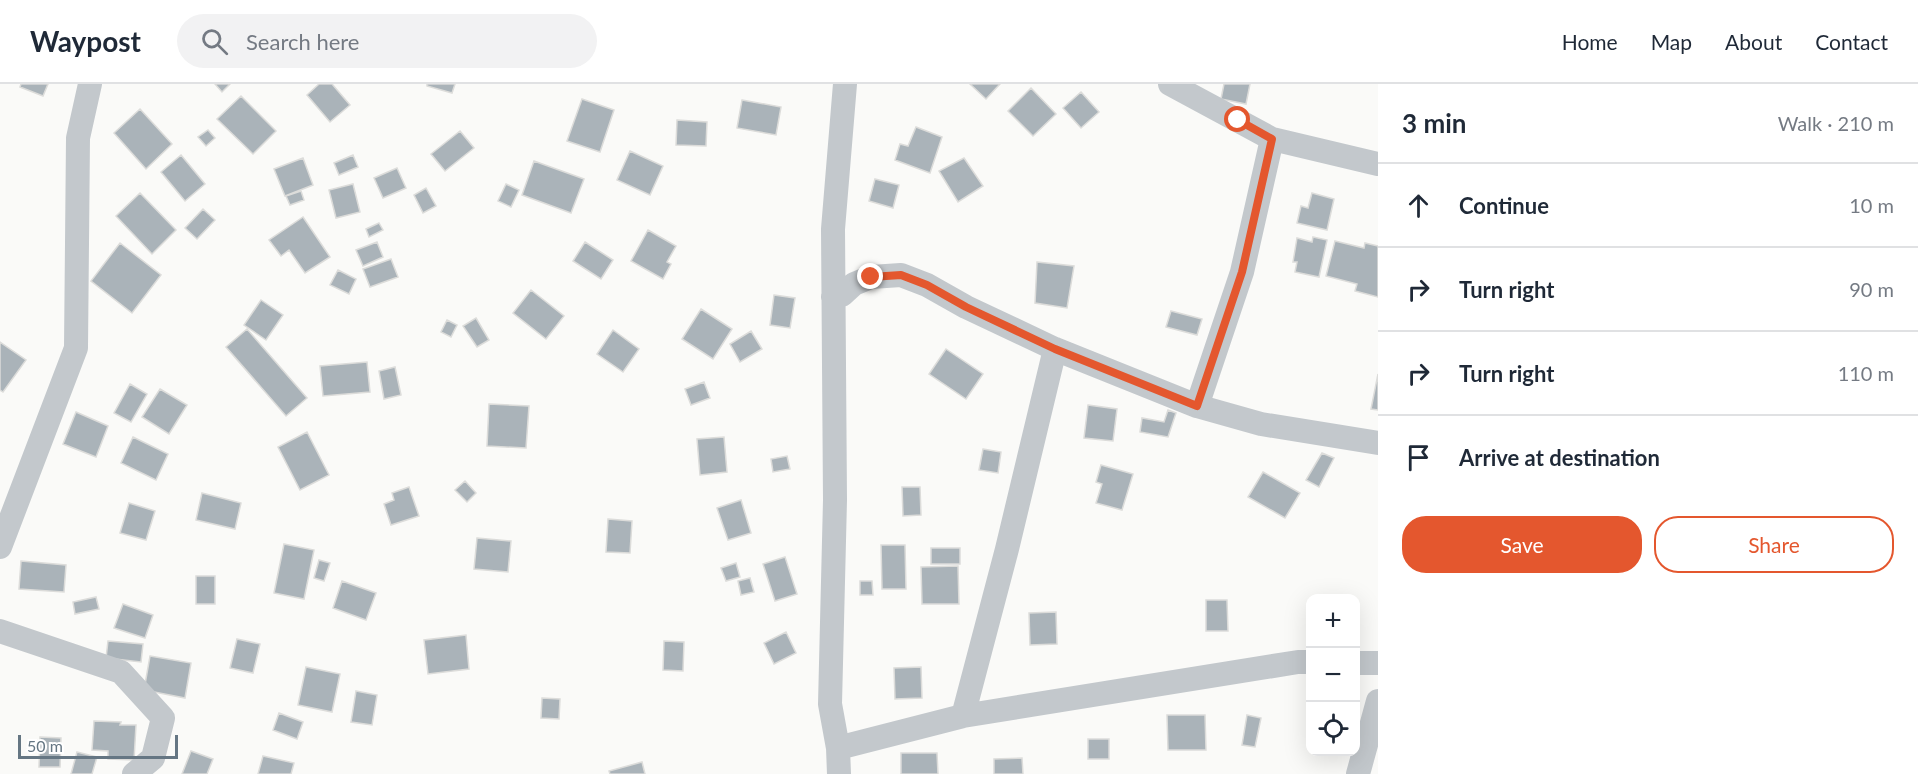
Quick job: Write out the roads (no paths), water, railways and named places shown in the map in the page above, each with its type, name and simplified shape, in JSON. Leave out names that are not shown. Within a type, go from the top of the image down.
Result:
[{"type":"street","points":[[0,547],[76,348],[78,138],[90,84]]},
{"type":"street","points":[[838,774],[838,748],[830,704],[835,500],[832,229],[845,84]]},
{"type":"street","points":[[1170,84],[1272,139],[1378,164]]},
{"type":"street","points":[[1197,406],[1242,272],[1272,139]]},
{"type":"street","points":[[832,297],[842,295],[854,284],[871,277],[901,275],[927,285],[966,307],[1055,349],[1197,406],[1261,424],[1378,443]]},
{"type":"street","points":[[963,716],[1007,549],[1055,349]]},
{"type":"street","points":[[0,631],[122,672],[163,718],[153,758],[134,774]]},
{"type":"street","points":[[838,748],[963,716],[1306,662]]},
{"type":"street","points":[[1360,663],[1378,663]]},
{"type":"street","points":[[1358,774],[1378,701]]}]
